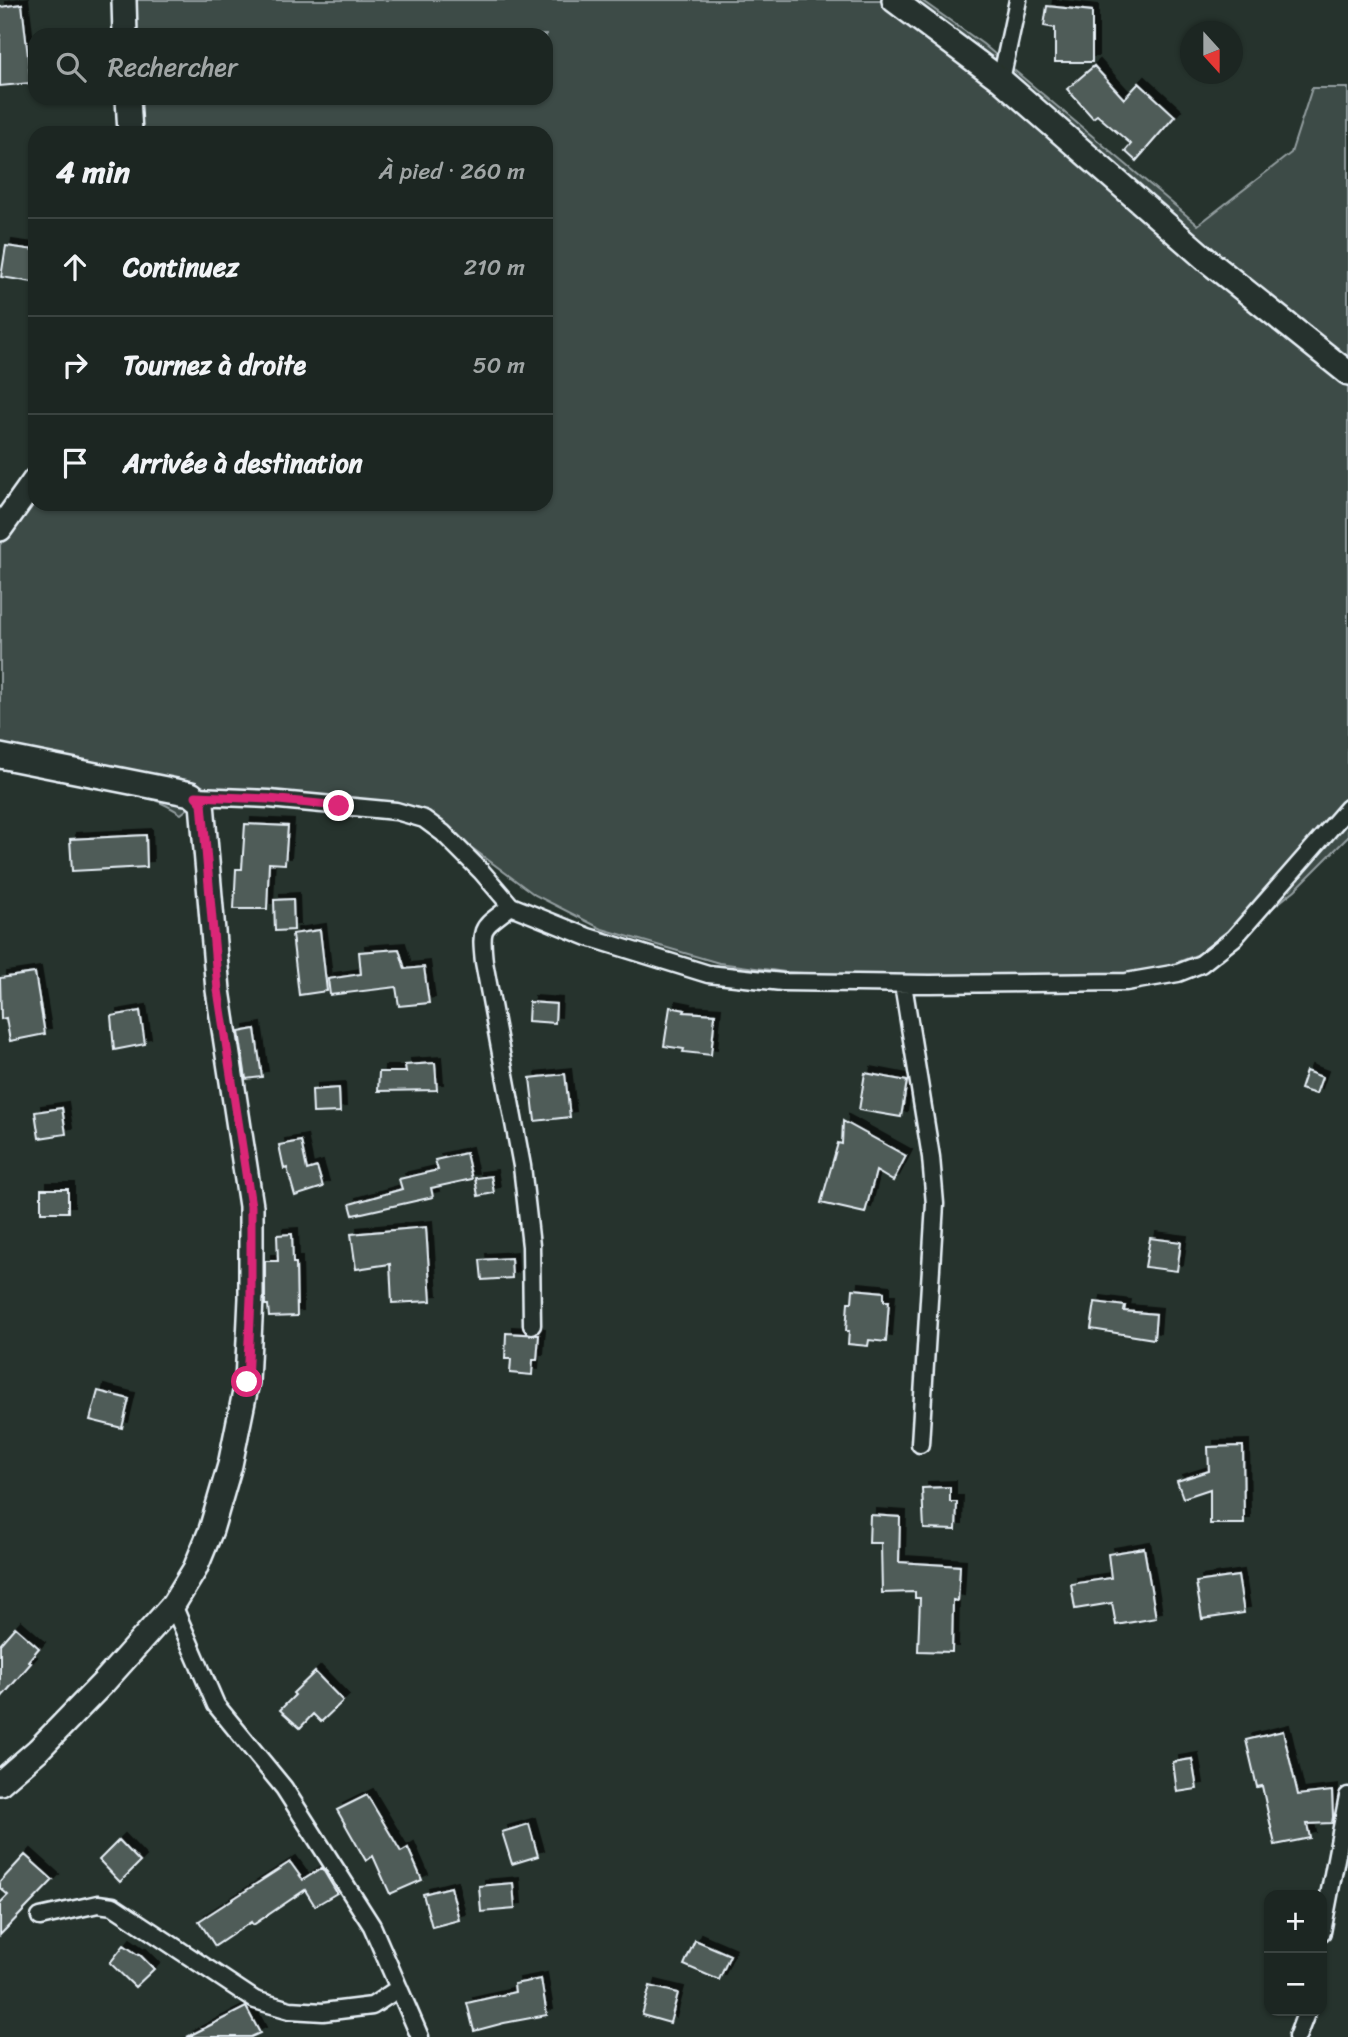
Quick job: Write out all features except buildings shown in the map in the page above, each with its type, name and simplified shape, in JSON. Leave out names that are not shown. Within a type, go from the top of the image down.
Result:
[{"type":"street","points":[[124,0],[125,28]]},
{"type":"street","points":[[894,0],[1001,80],[1208,261],[1348,373]]},
{"type":"street","points":[[1001,80],[1018,0]]},
{"type":"street","points":[[128,105],[130,126]]},
{"type":"street","points":[[0,529],[28,491]]},
{"type":"street","points":[[0,755],[139,781],[196,796],[269,799],[396,811],[424,820],[443,833],[512,906],[588,937],[708,974],[782,982],[1126,982],[1178,973],[1201,964],[1234,938],[1348,808]]},
{"type":"street","points":[[0,1783],[38,1750],[85,1702],[173,1605],[195,1569],[207,1540],[230,1465],[247,1382],[251,1206],[218,990],[202,803],[196,796]]},
{"type":"street","points":[[512,906],[486,926],[481,934],[522,1166],[531,1246],[531,1325]]},
{"type":"street","points":[[903,984],[932,1157],[935,1204],[920,1444]]},
{"type":"street","points":[[173,1605],[216,1705],[284,1787],[372,1926],[420,2037]]},
{"type":"street","points":[[1327,1906],[1348,1796]]},
{"type":"street","points":[[40,1917],[98,1904],[113,1906],[255,2000],[290,2010],[323,2012],[372,2006],[399,1988]]},
{"type":"street","points":[[1297,2037],[1305,2016]]},
{"type":"shaded area","points":[[118,0],[921,0],[983,44],[1198,225],[1291,153],[1312,88],[1348,88],[1348,837],[1295,890],[1228,943],[1131,980],[991,974],[936,977],[857,976],[785,972],[719,963],[602,929],[535,895],[445,828],[398,818],[336,810],[218,803],[195,803],[181,814],[163,803],[118,788],[0,765],[0,545],[28,500],[28,511],[553,511],[553,126],[126,126],[126,105],[553,105],[553,28],[121,28]]},
{"type":"route","points":[[247,1382],[252,1258],[251,1206],[218,990],[202,803],[196,796],[339,806]]}]
